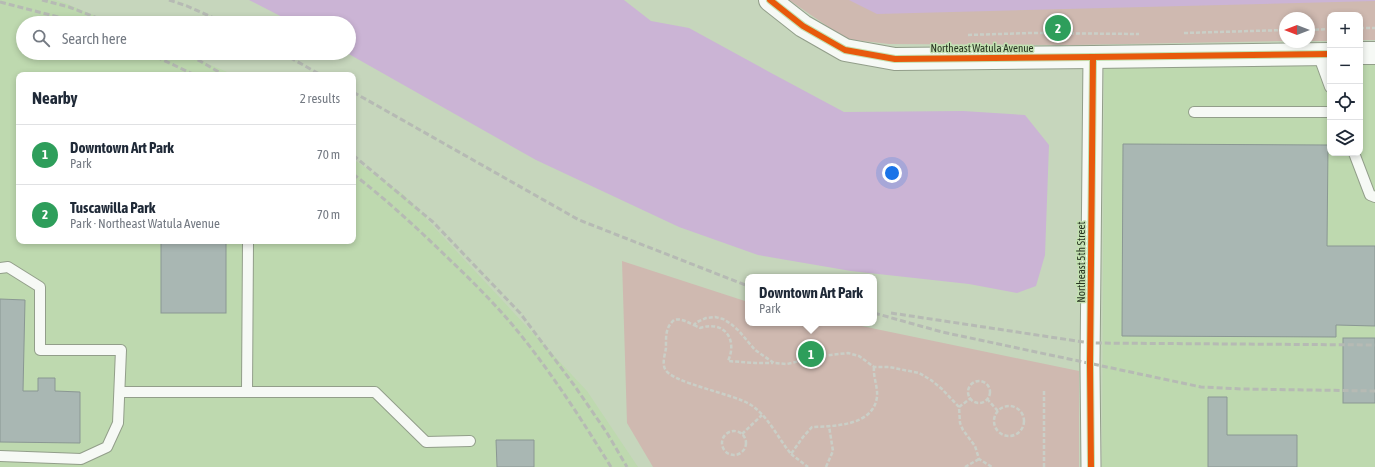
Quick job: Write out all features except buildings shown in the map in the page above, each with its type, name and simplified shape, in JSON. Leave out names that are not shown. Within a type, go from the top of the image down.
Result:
[{"type":"street","name":"Northeast Watula Avenue","points":[[770,0],[803,26],[845,50],[895,58],[1324,54]]},
{"type":"street","points":[[1363,53],[1375,53]]},
{"type":"street","name":"Northeast 5th Street","points":[[1090,467],[1093,57]]},
{"type":"lane","points":[[1324,54],[1329,84]]},
{"type":"lane","points":[[1194,112],[1327,112]]},
{"type":"lane","points":[[1355,156],[1370,195],[1375,197]]},
{"type":"lane","points":[[247,392],[248,244]]},
{"type":"lane","points":[[0,268],[8,267],[40,287],[40,350],[121,350],[118,423],[107,447],[81,459],[0,456]]},
{"type":"lane","points":[[120,392],[375,392],[426,442],[470,441]]},
{"type":"path","points":[[1363,28],[1375,28]]},
{"type":"path","points":[[1315,30],[1327,29]]},
{"type":"path","points":[[1177,33],[1279,30]]},
{"type":"path","points":[[968,36],[1031,33],[1146,34]]},
{"type":"path","points":[[694,324],[706,318],[715,317],[723,319],[731,324],[755,350],[774,363]]},
{"type":"path","points":[[808,467],[791,454],[762,415],[750,404],[667,372],[664,368],[666,332],[671,322],[677,319],[694,324],[700,328],[714,326],[721,329],[730,339],[732,346],[732,353],[728,361],[787,364],[822,356],[848,353],[859,356],[874,367],[889,367],[919,373],[942,388],[959,407],[960,423],[963,430],[975,446],[979,459],[992,467]]},
{"type":"path","points":[[791,454],[812,427],[829,426],[858,420],[872,410],[877,396],[874,380],[874,367]]},
{"type":"path","points":[[981,381],[987,384],[990,390],[989,397],[984,402],[977,402],[971,398],[969,395],[970,388],[974,382],[981,381]]},
{"type":"path","points":[[1044,391],[1044,467]]},
{"type":"path","points":[[959,407],[971,398]]},
{"type":"path","points":[[986,400],[998,411]]},
{"type":"path","points":[[1012,406],[1020,411],[1024,420],[1022,430],[1014,436],[1009,437],[1000,434],[994,425],[995,416],[998,411],[1002,408],[1012,406]]},
{"type":"path","points":[[742,434],[762,415]]},
{"type":"path","points":[[826,467],[833,451],[829,426]]},
{"type":"path","points":[[731,432],[739,432],[742,434],[746,441],[746,445],[742,451],[736,454],[725,451],[722,444],[725,436],[731,432]]},
{"type":"path","points":[[965,467],[979,459]]},
{"type":"shaded area","points":[[0,0],[55,0],[96,16],[16,16],[16,60],[199,60],[227,72],[16,72],[16,244],[356,244],[356,161],[404,195],[587,391],[638,467],[0,467]]},
{"type":"shaded area","points":[[249,0],[624,0],[651,21],[689,28],[844,112],[963,111],[1025,115],[1049,145],[1045,255],[1036,286],[1017,293],[969,284],[851,271],[758,255],[679,227],[536,160],[356,58],[356,16],[280,16]]},
{"type":"shaded area","points":[[789,0],[1375,0],[1375,40],[1363,40],[1363,12],[1327,12],[1327,41],[1315,41],[1315,12],[1279,12],[1279,41],[1072,45],[889,44],[846,39]]},
{"type":"shaded area","points":[[849,0],[1375,0],[1375,1],[877,14]]},
{"type":"shaded area","points":[[1363,63],[1375,63],[1375,467],[1102,467],[1104,67],[1327,64],[1327,156],[1363,156]]},
{"type":"shaded area","points":[[622,261],[745,301],[745,326],[862,326],[1079,371],[1079,467],[653,467],[627,423]]},
{"type":"railway","points":[[42,0],[69,7],[92,16]]},
{"type":"railway","points":[[169,0],[209,16]]},
{"type":"railway","points":[[0,2],[54,16]]},
{"type":"railway","points":[[163,60],[189,72]]},
{"type":"railway","points":[[198,60],[219,72]]},
{"type":"railway","points":[[294,60],[316,72]]},
{"type":"railway","points":[[356,94],[579,220],[745,285]]},
{"type":"railway","points":[[356,158],[433,222],[520,313],[574,385],[607,433],[627,467]]},
{"type":"railway","points":[[356,176],[390,204],[426,237],[473,282],[503,314],[550,374],[611,467]]},
{"type":"railway","points":[[891,313],[1090,343],[1375,345]]},
{"type":"railway","points":[[877,314],[942,332],[1201,387],[1375,391]]},
{"type":"cycle path","points":[[770,0],[803,26],[845,50],[895,59],[1327,54]]},
{"type":"cycle path","points":[[1091,467],[1090,364],[1093,57]]},
{"type":"place","name":"Tuscawilla Park","points":[[1058,28]]},
{"type":"place","name":"Downtown Art Park","points":[[811,354]]}]
